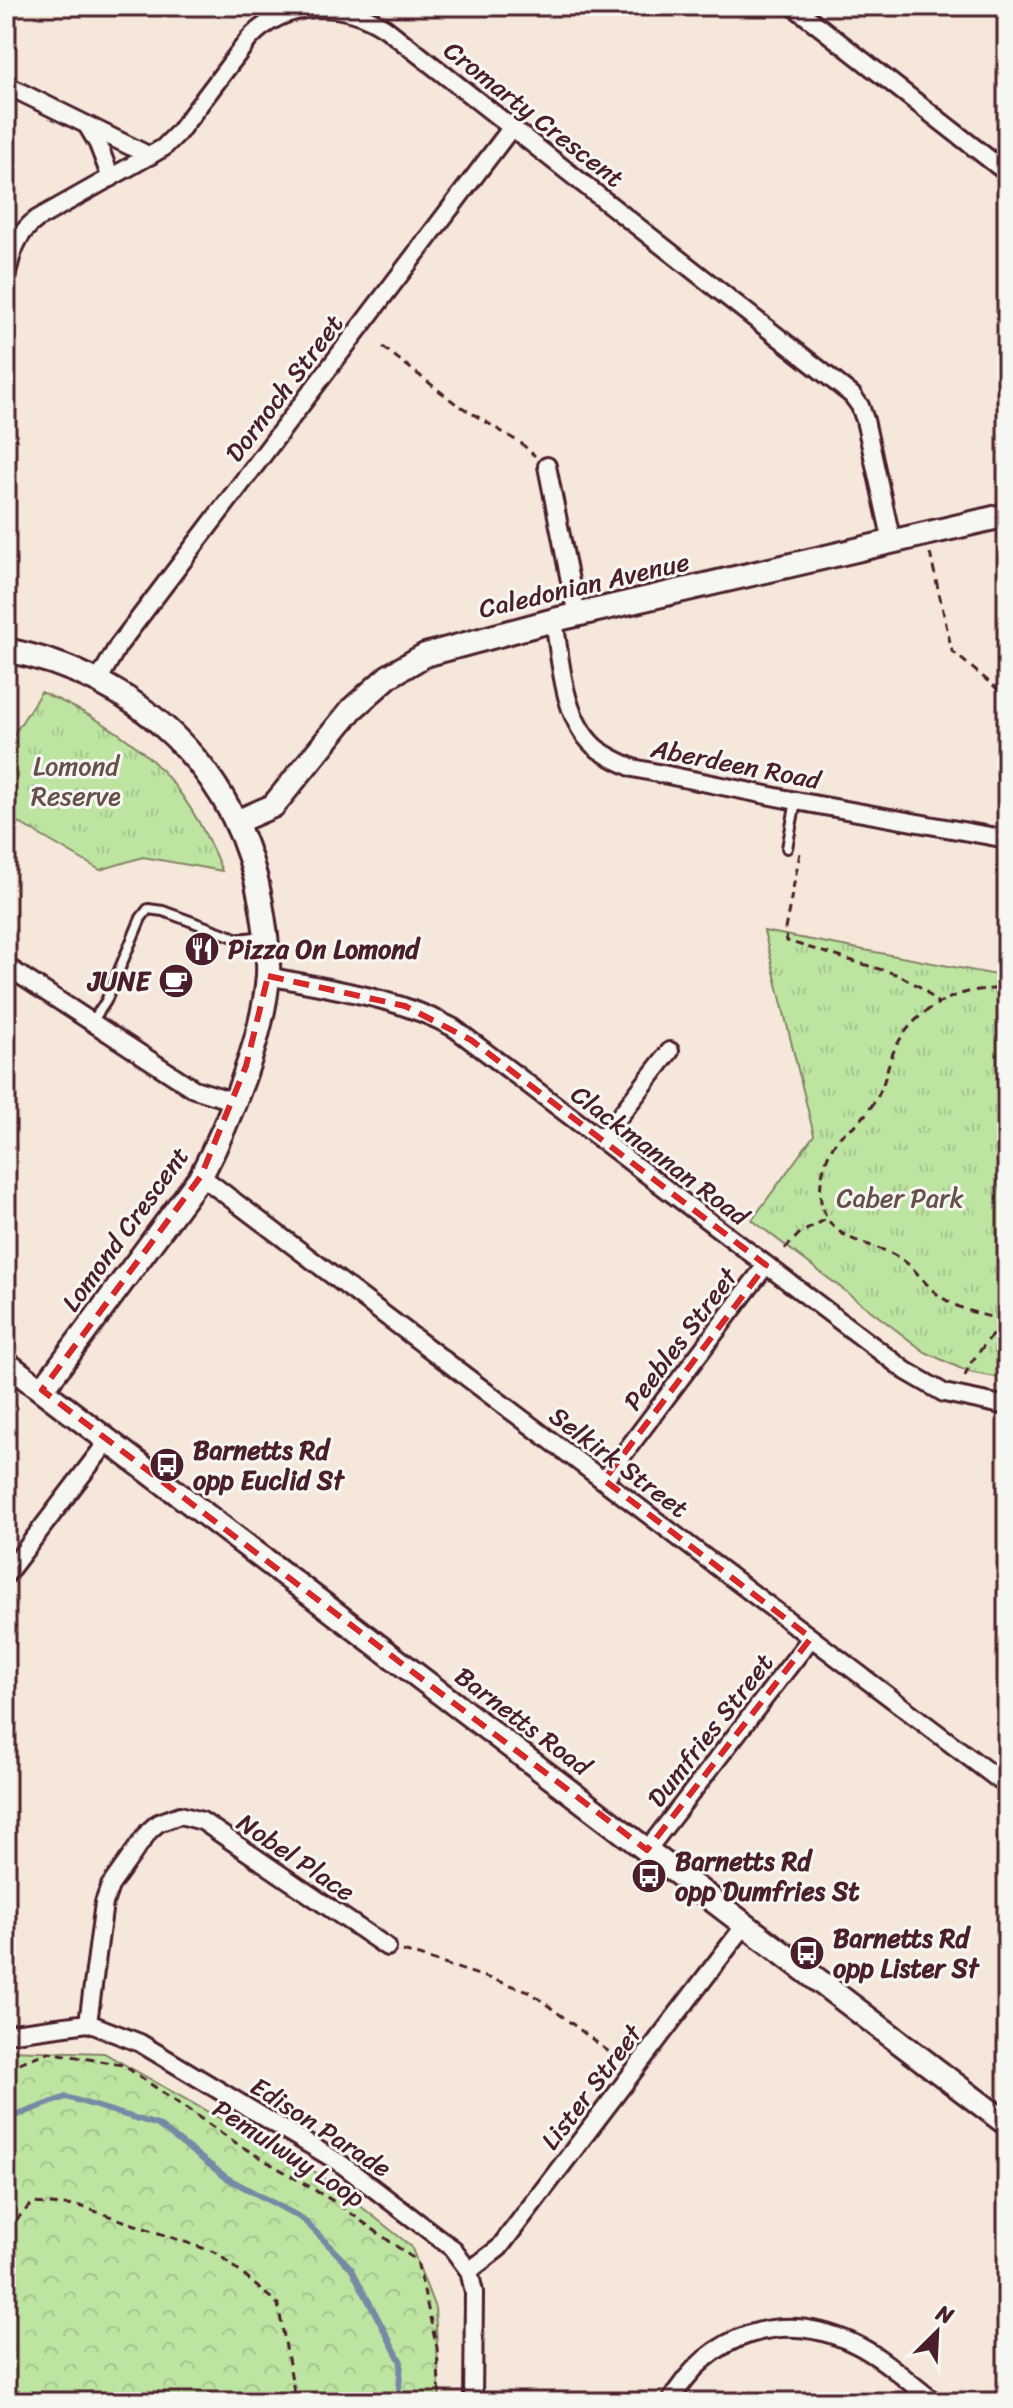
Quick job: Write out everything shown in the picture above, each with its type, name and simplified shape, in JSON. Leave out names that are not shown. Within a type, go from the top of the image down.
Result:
[{"type":"street","points":[[793,6],[1007,173]]},
{"type":"street","name":"Cromarty Crescent","points":[[6,278],[14,245],[26,228],[150,156],[178,133],[255,32],[283,15],[336,8],[372,20],[852,395],[865,420],[892,542]]},
{"type":"street","points":[[6,85],[150,156]]},
{"type":"street","points":[[84,123],[94,136],[111,178]]},
{"type":"street","name":"Dornoch Street","points":[[98,681],[118,646],[512,127]]},
{"type":"street","points":[[547,466],[577,616]]},
{"type":"street","name":"Caledonian Avenue","points":[[236,822],[273,806],[352,709],[376,686],[412,661],[437,650],[1007,515]]},
{"type":"street","name":"Aberdeen Road","points":[[554,620],[574,717],[595,746],[633,768],[1007,839]]},
{"type":"street","name":"Lomond Crescent","points":[[6,650],[47,660],[98,681],[153,716],[205,771],[236,822],[250,855],[266,935],[268,976],[258,1029],[233,1101],[201,1176],[42,1390]]},
{"type":"street","points":[[6,966],[194,1089],[233,1101]]},
{"type":"street","name":"Clackmannan Road","points":[[268,976],[379,999],[438,1019],[471,1040],[918,1380],[957,1397],[1007,1406]]},
{"type":"street","points":[[601,1140],[670,1051]]},
{"type":"street","name":"Selkirk Street","points":[[201,1176],[1007,1786]]},
{"type":"street","name":"Peebles Street","points":[[604,1480],[766,1265]]},
{"type":"street","name":"Barnetts Road","points":[[6,1363],[1007,2124]]},
{"type":"street","points":[[6,1575],[108,1441]]},
{"type":"street","name":"Dumfries Street","points":[[647,1850],[811,1638]]},
{"type":"street","name":"Nobel Place","points":[[88,2023],[106,1895],[149,1831],[174,1808],[202,1821],[387,1947]]},
{"type":"street","name":"Lister Street","points":[[469,2271],[499,2248],[745,1925]]},
{"type":"street","name":"Edison Parade","points":[[6,2034],[88,2023],[140,2043],[340,2163],[452,2248],[469,2271]]},
{"type":"street","points":[[469,2271],[474,2292],[473,2402]]},
{"type":"street","points":[[670,2402],[689,2374],[719,2348],[746,2334],[784,2328],[828,2334],[858,2346],[935,2402]]},
{"type":"lane","points":[[787,848],[796,801]]},
{"type":"lane","points":[[92,1022],[106,1001],[141,918],[148,909],[163,911],[239,939],[266,935]]},
{"type":"path","points":[[383,347],[455,403],[522,444]]},
{"type":"path","points":[[930,551],[952,651],[1007,697]]},
{"type":"path","points":[[803,841],[785,929],[787,941],[899,975],[922,988],[938,1003]]},
{"type":"path","points":[[1003,1320],[974,1313],[947,1301],[904,1260],[851,1240],[828,1218],[821,1200],[821,1189],[837,1139],[861,1121],[875,1102],[893,1052],[906,1030],[938,1003],[978,989],[1007,990]]},
{"type":"path","points":[[785,1249],[799,1234],[828,1218]]},
{"type":"path","points":[[965,1376],[970,1364],[1007,1315]]},
{"type":"path","points":[[416,1955],[529,1991],[614,2056]]},
{"type":"path","name":"Pemulwuy Loop","points":[[6,2068],[48,2052],[123,2065],[239,2145],[335,2202],[417,2261],[437,2348],[440,2402]]},
{"type":"path","points":[[6,2231],[32,2203],[80,2206],[217,2253],[278,2304],[296,2402]]},
{"type":"highlighted area","points":[[268,976],[405,1006],[471,1040],[766,1265],[604,1480],[811,1638],[647,1850],[42,1390],[201,1176],[246,1066]]},
{"type":"green space","name":"Lomond Reserve","points":[[41,692],[103,724],[152,760],[190,808],[222,871],[143,857],[100,870],[16,821],[6,810],[6,747]]},
{"type":"green space","name":"Caber Park","points":[[764,931],[1007,977],[1007,1379],[968,1372],[925,1352],[752,1220],[814,1135]]},
{"type":"green space","points":[[7,2050],[104,2053],[325,2178],[411,2246],[435,2308],[440,2402],[6,2402]]},
{"type":"waterway","points":[[6,2122],[66,2097],[158,2125],[227,2178],[303,2219],[351,2268],[401,2362],[398,2402]]},
{"type":"place","name":"Pizza On Lomond","points":[[202,949]]},
{"type":"place","name":"JUNE","points":[[176,981]]},
{"type":"place","name":"Barnetts Rd opp Euclid St","points":[[167,1465]]},
{"type":"place","name":"Barnetts Rd opp Dumfries St","points":[[649,1876]]},
{"type":"place","name":"Barnetts Rd opp Lister St","points":[[807,1953]]}]
